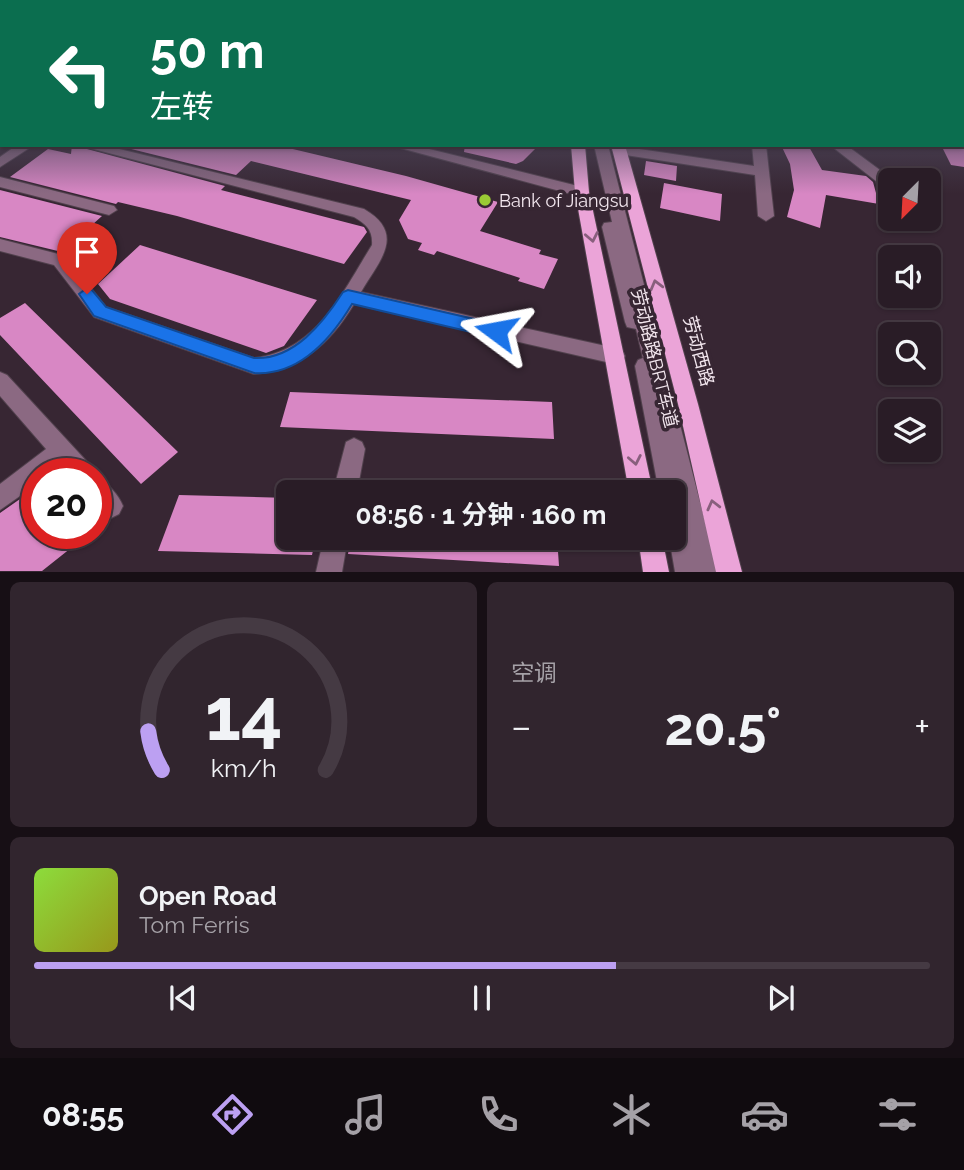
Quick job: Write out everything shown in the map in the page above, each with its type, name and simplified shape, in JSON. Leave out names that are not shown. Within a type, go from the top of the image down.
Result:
[{"type":"main road","points":[[578,147],[582,192],[639,480]]},
{"type":"main road","name":"劳动西路","points":[[613,147],[688,404],[729,572]]},
{"type":"main road","points":[[652,550],[656,572]]},
{"type":"lane","points":[[0,163],[24,147]]},
{"type":"lane","points":[[0,244],[60,260],[100,312],[254,366],[274,367],[290,359],[331,326],[380,244],[381,233],[373,221],[346,209],[93,147]]},
{"type":"lane","points":[[404,147],[582,192]]},
{"type":"lane","points":[[591,147],[646,372],[668,480]]},
{"type":"lane","points":[[613,147],[762,172]]},
{"type":"lane","name":"劳动路路BRT车道","points":[[613,147],[705,572]]},
{"type":"lane","points":[[759,147],[766,216]]},
{"type":"lane","points":[[840,147],[878,175]]},
{"type":"lane","points":[[0,182],[109,210]]},
{"type":"lane","points":[[348,296],[615,356]]},
{"type":"lane","points":[[0,381],[68,458]]},
{"type":"lane","points":[[348,480],[354,449]]},
{"type":"lane","points":[[0,498],[62,451]]},
{"type":"lane","points":[[329,572],[333,550]]},
{"type":"lane","points":[[684,550],[688,572]]},
{"type":"building","points":[[72,147],[79,147],[225,186],[221,190],[364,227],[367,232],[344,264],[177,216],[118,202],[116,204],[10,177],[48,149],[71,154]]},
{"type":"building","points":[[123,147],[284,147],[406,176],[498,202],[480,231],[541,250],[539,254],[558,259],[544,289],[518,281],[520,278],[437,251],[434,255],[418,250],[422,243],[408,239],[399,220],[411,200],[251,161],[236,175]]},
{"type":"building","points":[[465,147],[537,147],[516,164],[464,152]]},
{"type":"building","points":[[782,147],[809,147],[822,170],[866,176],[873,182],[878,204],[826,195],[820,228],[787,217],[794,190],[790,164]]},
{"type":"building","points":[[942,147],[964,147],[964,167],[951,165]]},
{"type":"building","points":[[646,161],[677,166],[676,181],[644,175]]},
{"type":"building","points":[[664,183],[722,194],[720,221],[660,208]]},
{"type":"building","points":[[0,190],[102,216],[62,252],[0,237]]},
{"type":"building","points":[[140,245],[317,300],[284,346],[266,353],[110,299],[98,284]]},
{"type":"building","points":[[25,303],[178,452],[141,484],[0,335],[0,318]]},
{"type":"building","points":[[290,392],[552,402],[554,439],[280,427]]},
{"type":"building","points":[[179,495],[276,498],[276,550],[313,550],[312,555],[158,551]]},
{"type":"building","points":[[21,498],[21,549],[70,549],[42,571],[0,571],[0,513]]},
{"type":"building","points":[[349,550],[558,550],[559,566],[348,554]]},
{"type":"place","name":"Bank of Jiangsu","points":[[485,200]]},
{"type":"route","points":[[87,294],[100,312],[254,366],[274,367],[290,359],[331,326],[348,296],[496,331]]}]
